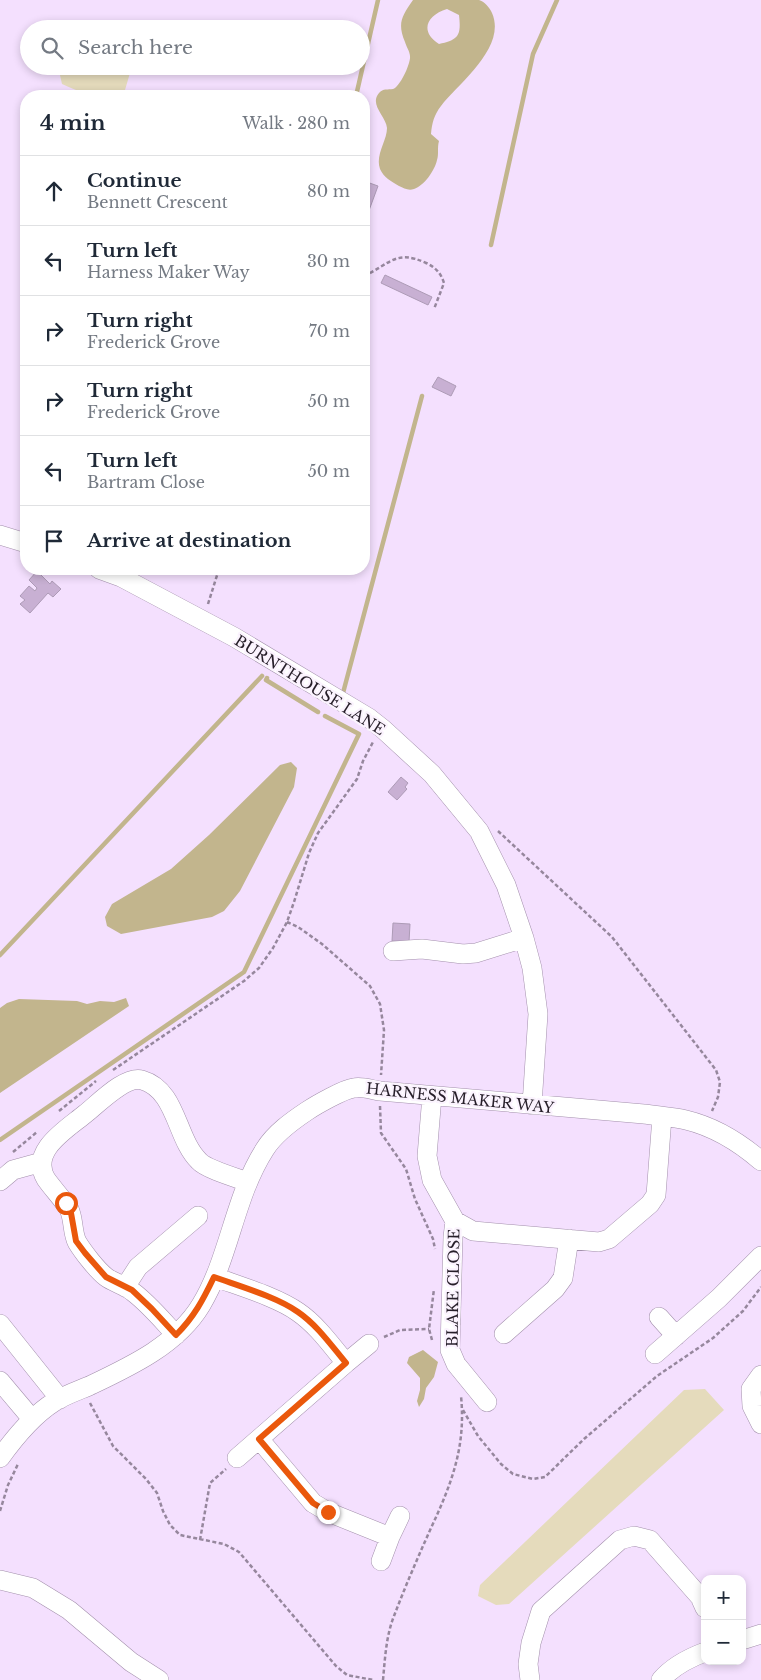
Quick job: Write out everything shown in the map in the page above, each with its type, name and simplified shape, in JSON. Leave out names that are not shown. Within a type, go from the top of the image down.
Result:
[{"type":"street","points":[[0,535],[20,542]]},
{"type":"street","name":"BURNTHOUSE LANE","points":[[116,575],[242,642],[369,718],[432,774],[479,831],[506,885],[532,968],[538,1014],[532,1105]]},
{"type":"street","points":[[393,950],[422,949],[463,954],[476,953],[524,938]]},
{"type":"street","points":[[176,1335],[132,1290],[106,1277],[76,1241],[71,1213],[66,1203],[45,1178],[42,1167],[44,1153],[53,1140],[122,1084],[139,1079],[153,1084],[162,1094],[172,1109],[192,1152],[200,1163],[248,1182]]},
{"type":"street","name":"HARNESS MAKER WAY","points":[[0,1458],[13,1439],[32,1419],[60,1399],[112,1375],[176,1335],[200,1306],[214,1277],[248,1182],[266,1148],[288,1124],[316,1104],[355,1087],[383,1102],[432,1096],[686,1120],[715,1129],[743,1146],[761,1161]]},
{"type":"street","points":[[432,1096],[427,1156],[432,1180],[449,1214],[455,1221],[473,1231],[599,1242],[609,1239],[650,1204],[656,1195],[662,1117]]},
{"type":"street","points":[[0,1181],[13,1170],[42,1162]]},
{"type":"street","points":[[126,1287],[138,1267],[198,1216]]},
{"type":"street","name":"BLAKE CLOSE","points":[[455,1221],[452,1237],[450,1350],[456,1364],[487,1402]]},
{"type":"street","points":[[504,1334],[555,1289],[563,1278],[569,1239]]},
{"type":"street","points":[[655,1354],[719,1298],[761,1256]]},
{"type":"street","points":[[214,1277],[268,1298],[297,1312],[321,1333],[346,1363]]},
{"type":"street","points":[[658,1316],[676,1336]]},
{"type":"street","points":[[0,1324],[60,1399]]},
{"type":"street","points":[[237,1458],[369,1344]]},
{"type":"street","points":[[761,1375],[751,1389],[752,1406],[761,1424]]},
{"type":"street","points":[[0,1381],[32,1419]]},
{"type":"street","points":[[259,1439],[313,1503],[328,1512],[390,1537]]},
{"type":"street","points":[[381,1561],[400,1516]]},
{"type":"street","points":[[530,1680],[528,1664],[531,1643],[542,1611],[620,1540],[634,1536],[650,1540],[701,1599]]},
{"type":"street","points":[[0,1580],[33,1588],[69,1610],[131,1662],[159,1680]]},
{"type":"street","points":[[746,1639],[761,1634]]},
{"type":"street","points":[[661,1680],[666,1674],[701,1653]]},
{"type":"path","points":[[370,273],[393,259],[404,256],[414,257],[431,265],[442,274],[444,282],[434,309]]},
{"type":"path","points":[[201,620],[217,575]]},
{"type":"path","points":[[110,1072],[244,981],[260,968],[286,922],[309,853],[318,834],[357,779],[371,744],[383,729]]},
{"type":"path","points":[[495,828],[612,937],[716,1070],[720,1082],[718,1097],[706,1126]]},
{"type":"path","points":[[286,922],[298,927],[322,944],[370,986],[380,1004],[384,1030],[383,1102],[380,1133],[406,1168],[415,1199],[433,1238],[436,1256]]},
{"type":"path","points":[[58,1113],[101,1077]]},
{"type":"path","points":[[6,1157],[39,1130]]},
{"type":"path","points":[[434,1345],[429,1329],[435,1280]]},
{"type":"path","points":[[462,1409],[478,1436],[501,1464],[513,1474],[533,1479],[545,1477],[584,1439],[657,1376],[714,1338],[742,1311],[761,1286]]},
{"type":"path","points":[[369,1344],[400,1330],[429,1329]]},
{"type":"path","points":[[82,1389],[114,1446],[157,1493],[170,1525],[180,1535],[224,1544],[239,1552],[336,1666],[346,1675],[374,1680]]},
{"type":"path","points":[[383,1680],[388,1638],[393,1618],[454,1476],[460,1445],[462,1409],[460,1393]]},
{"type":"path","points":[[200,1540],[210,1483],[237,1458]]},
{"type":"path","points":[[0,1511],[8,1485],[20,1459]]},
{"type":"shaded area","points":[[413,0],[479,0],[490,9],[495,26],[493,39],[479,64],[441,106],[437,113],[431,134],[439,141],[436,164],[425,181],[418,187],[410,190],[391,181],[380,169],[380,153],[387,128],[377,106],[376,97],[381,91],[393,89],[399,84],[409,64],[410,54],[401,25],[404,15]],"holes":[[[447,9],[459,15],[460,27],[455,38],[439,44],[429,34],[428,24],[434,15]]]},
{"type":"shaded area","points":[[60,75],[129,75],[125,90],[76,90],[62,84]]},
{"type":"shaded area","points":[[291,762],[297,768],[294,787],[240,891],[224,911],[212,917],[121,934],[107,926],[105,917],[112,904],[171,869],[209,835],[280,765]]},
{"type":"shaded area","points":[[126,998],[129,1006],[0,1093],[0,1008],[7,1003],[19,999],[77,1001],[87,1004],[100,1001],[114,1002]]},
{"type":"shaded area","points":[[423,1350],[438,1362],[434,1377],[426,1388],[424,1399],[419,1407],[417,1401],[420,1390],[420,1378],[407,1363],[409,1357]]},
{"type":"shaded area","points":[[705,1389],[724,1410],[509,1604],[496,1605],[478,1596],[480,1585],[684,1390]]},
{"type":"building","points":[[370,183],[378,186],[370,208]]},
{"type":"building","points":[[385,275],[432,297],[428,305],[381,283]]},
{"type":"building","points":[[438,377],[456,386],[451,396],[432,387]]},
{"type":"building","points":[[33,575],[41,575],[50,584],[52,581],[61,589],[53,597],[48,593],[30,613],[20,604],[25,600],[20,596],[29,586],[35,591],[37,588],[29,580]]},
{"type":"building","points":[[401,777],[408,783],[405,787],[407,789],[397,800],[388,792]]},
{"type":"building","points":[[393,923],[410,924],[409,942],[392,941]]},
{"type":"waterway","points":[[370,35],[378,0]]},
{"type":"waterway","points":[[491,245],[533,54],[557,0]]},
{"type":"waterway","points":[[357,90],[361,75]]},
{"type":"waterway","points":[[343,693],[422,396]]},
{"type":"waterway","points":[[0,955],[262,676]]},
{"type":"waterway","points":[[267,678],[266,680],[318,712]]},
{"type":"waterway","points":[[0,1140],[244,972],[359,734],[325,716]]},
{"type":"route","points":[[66,1203],[71,1213],[76,1241],[85,1253],[106,1277],[132,1290],[176,1335],[200,1306],[214,1277],[268,1298],[297,1312],[321,1333],[346,1363],[259,1439],[313,1503],[328,1512]]}]
